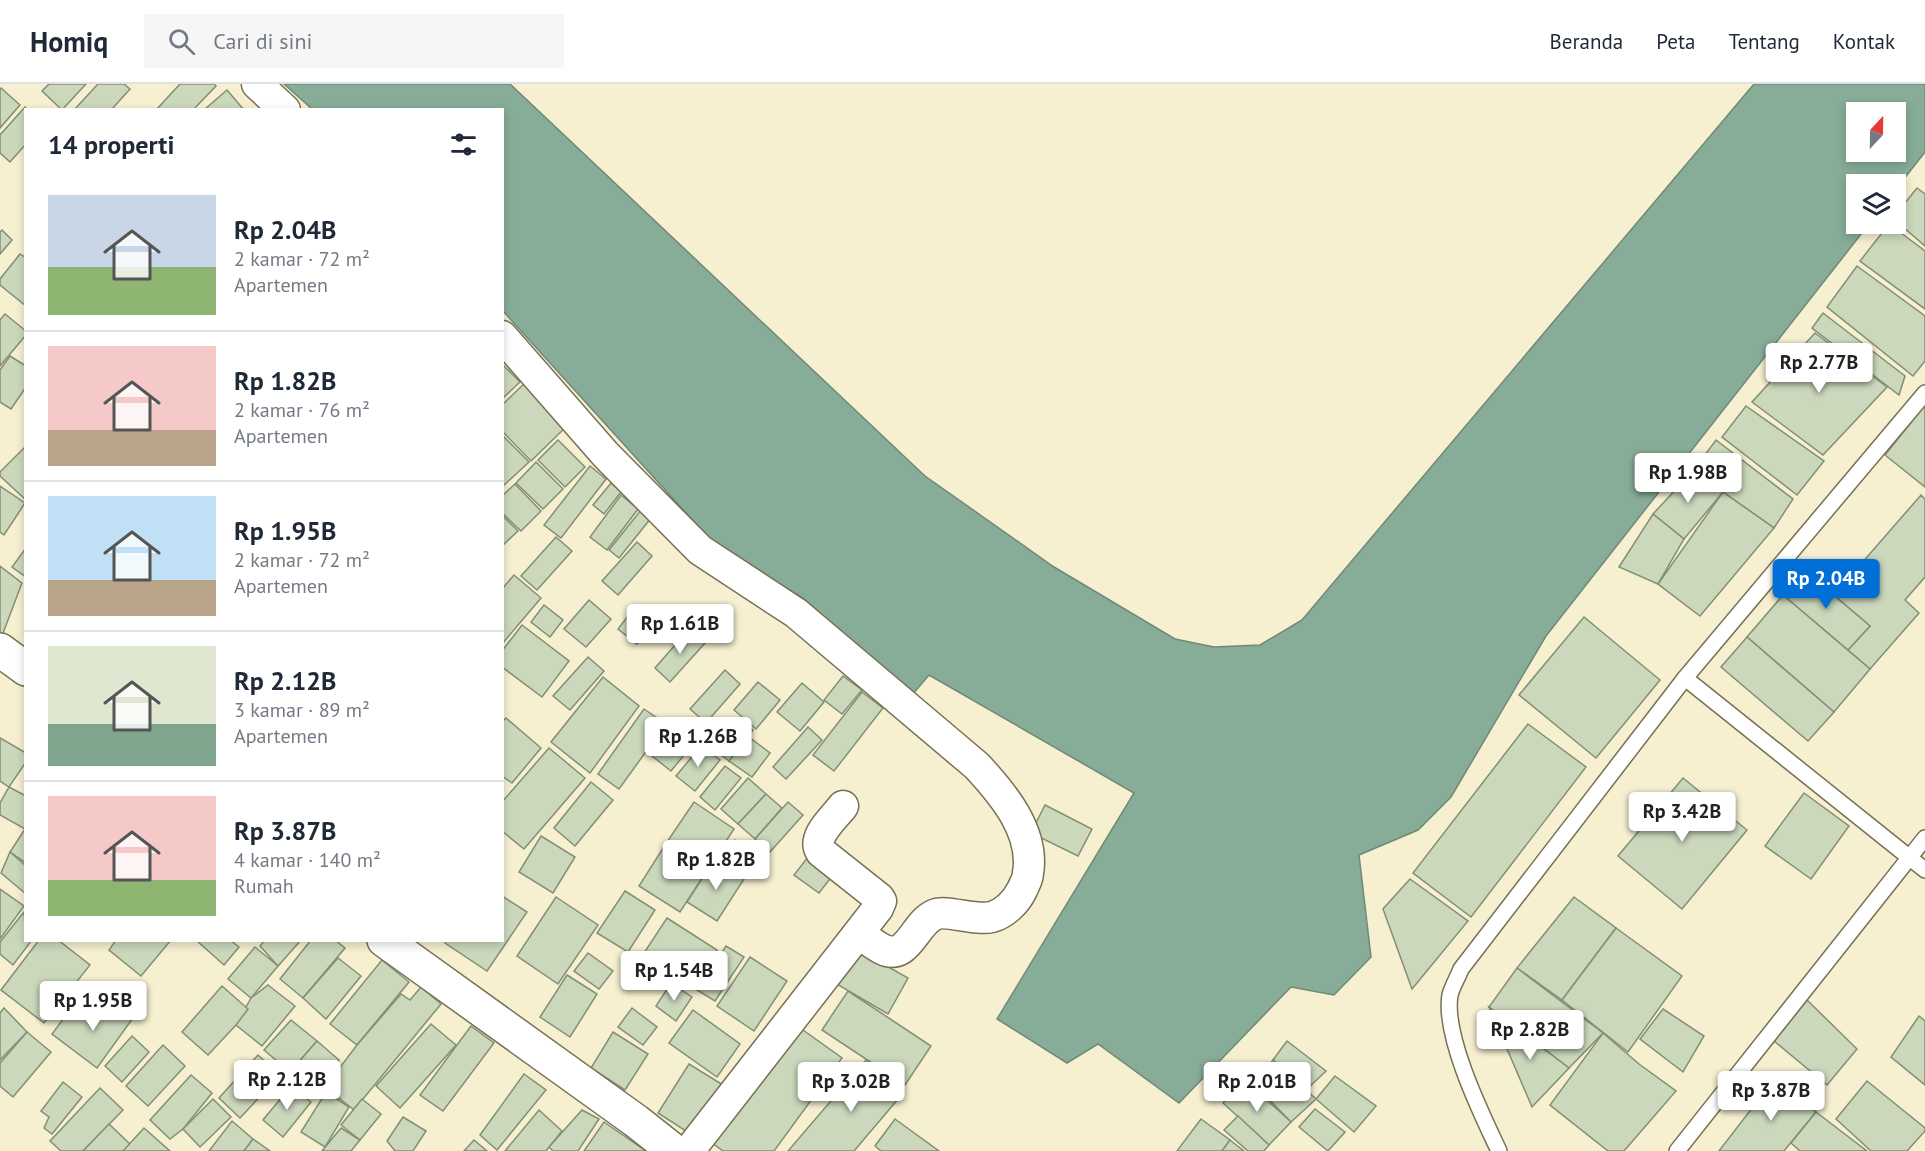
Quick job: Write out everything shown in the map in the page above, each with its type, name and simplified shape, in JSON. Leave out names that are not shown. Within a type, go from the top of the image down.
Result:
[{"type":"street","points":[[257,84],[283,108]]},
{"type":"street","points":[[504,338],[606,455],[700,550],[796,613],[976,766],[997,788],[1020,824],[1029,852],[1028,875],[1017,899],[1006,909],[993,917],[972,918],[945,913],[934,914],[923,923],[903,949],[895,952],[883,949],[859,934]]},
{"type":"street","points":[[0,650],[24,668]]},
{"type":"street","points":[[689,1151],[878,908],[881,901],[821,852],[818,847],[817,842],[821,833],[843,806]]},
{"type":"street","points":[[387,942],[636,1121],[674,1151]]},
{"type":"lane","points":[[1499,1151],[1462,1067],[1451,1023],[1450,995],[1461,969],[1685,678],[1925,393]]},
{"type":"lane","points":[[1685,678],[1925,870]]},
{"type":"lane","points":[[1677,1151],[1925,838]]},
{"type":"shaded area","points":[[284,84],[510,84],[925,476],[1054,567],[1175,639],[1214,647],[1260,645],[1302,620],[1754,84],[1925,84],[1925,152],[1906,176],[1906,174],[1846,174],[1846,234],[1861,234],[1546,636],[1451,797],[1418,830],[1359,855],[1371,957],[1334,995],[1291,987],[1179,1103],[1098,1044],[1067,1063],[997,1019],[1134,793],[929,675],[913,694],[803,598],[715,545],[504,312],[504,108],[311,108]]},
{"type":"building","points":[[49,84],[86,84],[64,108],[60,108],[42,91]]},
{"type":"building","points":[[98,84],[124,84],[130,89],[113,108],[76,108]]},
{"type":"building","points":[[180,84],[214,84],[216,86],[195,108],[158,108]]},
{"type":"building","points":[[0,89],[20,105],[0,128]]},
{"type":"building","points":[[227,90],[242,108],[206,108]]},
{"type":"building","points":[[24,108],[24,146],[10,162],[0,153],[0,135]]},
{"type":"building","points":[[1917,188],[1925,194],[1925,246],[1906,230],[1906,202]]},
{"type":"building","points":[[2,230],[12,240],[0,254],[0,232]]},
{"type":"building","points":[[1881,234],[1902,234],[1925,251],[1925,309],[1860,261]]},
{"type":"building","points":[[20,254],[24,257],[24,304],[0,285],[0,279]]},
{"type":"building","points":[[1857,266],[1925,316],[1925,361],[1913,376],[1827,307]]},
{"type":"building","points":[[1823,313],[1905,376],[1899,395],[1812,328]]},
{"type":"building","points":[[5,314],[24,329],[24,337],[0,366],[0,320]]},
{"type":"building","points":[[1815,333],[1887,387],[1823,455],[1752,402]]},
{"type":"building","points":[[10,356],[24,365],[24,390],[11,409],[0,402],[0,370]]},
{"type":"building","points":[[504,366],[520,382],[504,397]]},
{"type":"building","points":[[529,379],[571,422],[531,461],[504,433],[504,403]]},
{"type":"building","points":[[1925,405],[1925,487],[1885,455]]},
{"type":"building","points":[[1746,406],[1824,461],[1797,495],[1722,437]]},
{"type":"building","points":[[504,437],[529,462],[504,485]]},
{"type":"building","points":[[558,440],[585,467],[565,487],[538,460]]},
{"type":"building","points":[[1716,440],[1793,499],[1774,528],[1693,471]]},
{"type":"building","points":[[24,448],[24,498],[0,476],[0,472]]},
{"type":"building","points":[[536,462],[563,489],[543,509],[516,483]]},
{"type":"building","points":[[590,466],[606,479],[561,538],[544,525]]},
{"type":"building","points":[[1693,471],[1723,492],[1684,539],[1653,514]]},
{"type":"building","points":[[611,483],[621,492],[604,514],[593,505]]},
{"type":"building","points":[[515,484],[541,511],[521,531],[504,515],[504,494]]},
{"type":"building","points":[[0,486],[24,505],[4,535],[0,532]]},
{"type":"building","points":[[1723,492],[1774,528],[1700,616],[1658,584]]},
{"type":"building","points":[[621,495],[638,509],[607,550],[590,537]]},
{"type":"building","points":[[1921,495],[1925,499],[1925,577],[1905,600],[1919,613],[1870,669],[1848,650],[1870,626],[1834,595]]},
{"type":"building","points":[[641,510],[651,518],[619,558],[609,550]]},
{"type":"building","points":[[1653,514],[1684,539],[1658,584],[1619,567]]},
{"type":"building","points":[[504,517],[518,531],[504,544]]},
{"type":"building","points":[[556,537],[572,551],[537,590],[521,576]]},
{"type":"building","points":[[637,542],[652,556],[618,595],[602,581]]},
{"type":"building","points":[[24,551],[24,576],[12,567]]},
{"type":"building","points":[[0,566],[22,583],[0,641]]},
{"type":"building","points":[[1804,570],[1870,626],[1848,650],[1783,595]]},
{"type":"building","points":[[514,575],[541,598],[504,642],[504,587]]},
{"type":"building","points":[[1783,595],[1870,669],[1834,712],[1747,637]]},
{"type":"building","points":[[589,600],[611,619],[586,647],[564,629]]},
{"type":"building","points":[[544,605],[563,620],[550,637],[531,622]]},
{"type":"building","points":[[631,612],[650,627],[637,644],[618,629]]},
{"type":"building","points":[[1584,617],[1660,680],[1596,758],[1519,695]]},
{"type":"building","points":[[522,625],[569,661],[542,697],[504,668],[504,648]]},
{"type":"building","points":[[689,629],[705,643],[670,682],[655,668]]},
{"type":"building","points":[[1747,637],[1834,712],[1808,741],[1721,667]]},
{"type":"building","points":[[588,657],[604,671],[570,710],[553,696]]},
{"type":"building","points":[[725,670],[740,684],[706,723],[690,709]]},
{"type":"building","points":[[843,676],[862,690],[842,714],[824,700]]},
{"type":"building","points":[[603,677],[639,706],[590,773],[551,742]]},
{"type":"building","points":[[758,682],[780,700],[756,729],[734,710]]},
{"type":"building","points":[[802,683],[824,702],[800,731],[777,712]]},
{"type":"building","points":[[862,692],[883,708],[834,771],[813,755]]},
{"type":"building","points":[[644,709],[666,724],[619,789],[598,774]]},
{"type":"building","points":[[506,718],[541,748],[512,783],[504,777],[504,720]]},
{"type":"building","points":[[741,720],[753,730],[729,761],[707,744],[721,725],[731,733]]},
{"type":"building","points":[[679,723],[698,738],[671,771],[652,756]]},
{"type":"building","points":[[1528,724],[1586,767],[1471,917],[1413,873]]},
{"type":"building","points":[[808,727],[822,740],[786,779],[773,767]]},
{"type":"building","points":[[749,737],[770,753],[752,777],[729,761]]},
{"type":"building","points":[[0,738],[24,752],[24,765],[9,787],[0,781]]},
{"type":"building","points":[[701,746],[720,760],[695,791],[676,776]]},
{"type":"building","points":[[549,748],[585,778],[524,849],[504,833],[504,800]]},
{"type":"building","points":[[725,766],[741,778],[715,810],[700,797]]},
{"type":"building","points":[[748,778],[766,794],[738,824],[721,809]]},
{"type":"building","points":[[1683,778],[1747,830],[1682,909],[1618,856]]},
{"type":"building","points":[[591,782],[613,800],[575,846],[554,828]]},
{"type":"building","points":[[9,787],[24,795],[24,828],[0,815],[0,803]]},
{"type":"building","points":[[1804,793],[1849,826],[1811,879],[1765,846]]},
{"type":"building","points":[[766,794],[782,808],[755,839],[738,824]]},
{"type":"building","points":[[694,802],[734,829],[708,869],[667,842]]},
{"type":"building","points":[[788,802],[803,815],[770,852],[755,839]]},
{"type":"building","points":[[1045,805],[1092,829],[1078,856],[1031,833]]},
{"type":"building","points":[[24,831],[24,862],[10,852]]},
{"type":"building","points":[[541,836],[575,857],[553,893],[519,872]]},
{"type":"building","points":[[735,840],[760,858],[746,877],[721,858]]},
{"type":"building","points":[[667,842],[708,869],[680,912],[639,886]]},
{"type":"building","points":[[10,852],[24,864],[24,892],[1,873]]},
{"type":"building","points":[[808,857],[833,875],[819,893],[794,875]]},
{"type":"building","points":[[714,860],[744,879],[717,921],[687,902]]},
{"type":"building","points":[[1410,879],[1468,921],[1412,989],[1383,909]]},
{"type":"building","points":[[0,889],[24,906],[0,939]]},
{"type":"building","points":[[625,891],[655,910],[628,952],[597,933]]},
{"type":"building","points":[[504,897],[527,912],[487,971],[445,943],[504,942]]},
{"type":"building","points":[[556,897],[598,925],[558,984],[517,956]]},
{"type":"building","points":[[1574,897],[1616,928],[1562,1000],[1517,968]]},
{"type":"building","points":[[24,912],[24,942],[30,942],[13,965],[0,954],[0,942]]},
{"type":"building","points":[[667,918],[717,950],[693,988],[642,956]]},
{"type":"building","points":[[1616,928],[1682,976],[1628,1052],[1562,1000]]},
{"type":"building","points":[[37,942],[61,942],[90,965],[44,1023],[1,990]]},
{"type":"building","points":[[115,942],[169,942],[141,976],[109,950]]},
{"type":"building","points":[[198,942],[233,942],[239,947],[224,965]]},
{"type":"building","points":[[263,942],[299,942],[278,966],[260,946]]},
{"type":"building","points":[[309,942],[338,942],[345,948],[303,998],[280,979]]},
{"type":"building","points":[[726,946],[744,957],[715,1001],[697,990]]},
{"type":"building","points":[[255,947],[278,966],[251,998],[228,979]]},
{"type":"building","points":[[855,948],[908,978],[888,1014],[835,983]]},
{"type":"building","points":[[588,953],[613,971],[599,989],[574,971]]},
{"type":"building","points":[[750,957],[787,981],[754,1031],[717,1006]]},
{"type":"building","points":[[338,958],[361,976],[326,1019],[303,998]]},
{"type":"building","points":[[382,960],[409,982],[357,1045],[330,1024]]},
{"type":"building","points":[[1517,968],[1603,1033],[1569,1068],[1489,1007]]},
{"type":"building","points":[[567,975],[597,994],[570,1037],[540,1017]]},
{"type":"building","points":[[671,983],[692,997],[676,1021],[656,1006]]},
{"type":"building","points":[[268,985],[295,1006],[262,1046],[236,1025],[251,998]]},
{"type":"building","points":[[222,986],[248,1009],[208,1055],[182,1032]]},
{"type":"building","points":[[421,987],[441,1004],[354,1110],[325,1087],[401,994],[410,1000]]},
{"type":"building","points":[[848,991],[931,1046],[905,1085],[822,1030]]},
{"type":"building","points":[[108,999],[133,1018],[97,1068],[52,1034],[72,1007],[91,1021]]},
{"type":"building","points":[[1807,1000],[1857,1049],[1827,1085],[1774,1041]]},
{"type":"building","points":[[1489,1007],[1569,1068],[1532,1107]]},
{"type":"building","points":[[4,1008],[27,1032],[0,1060],[0,1013]]},
{"type":"building","points":[[632,1008],[657,1027],[643,1045],[618,1027]]},
{"type":"building","points":[[1663,1009],[1704,1036],[1683,1072],[1640,1039]]},
{"type":"building","points":[[693,1010],[740,1044],[717,1077],[669,1043]]},
{"type":"building","points":[[1919,1016],[1925,1021],[1925,1085],[1891,1057]]},
{"type":"building","points":[[291,1020],[317,1041],[290,1072],[264,1050]]},
{"type":"building","points":[[431,1024],[456,1045],[400,1108],[376,1086]]},
{"type":"building","points":[[796,1025],[842,1058],[774,1151],[723,1151],[711,1142]]},
{"type":"building","points":[[471,1026],[494,1043],[443,1111],[420,1095]]},
{"type":"building","points":[[27,1032],[51,1052],[13,1097],[0,1086],[0,1063]]},
{"type":"building","points":[[613,1032],[648,1054],[625,1090],[591,1068]]},
{"type":"building","points":[[1603,1033],[1639,1064],[1676,1091],[1624,1151],[1608,1151],[1550,1105]]},
{"type":"building","points":[[132,1036],[149,1052],[122,1082],[105,1066]]},
{"type":"building","points":[[317,1041],[339,1060],[312,1092],[290,1072]]},
{"type":"building","points":[[1287,1041],[1326,1071],[1306,1090],[1273,1060]]},
{"type":"building","points":[[163,1045],[185,1066],[148,1106],[126,1086]]},
{"type":"building","points":[[258,1055],[280,1075],[240,1118],[219,1098]]},
{"type":"building","points":[[866,1060],[904,1092],[854,1151],[788,1151]]},
{"type":"building","points":[[1273,1060],[1316,1099],[1291,1122],[1253,1083]]},
{"type":"building","points":[[689,1064],[723,1085],[692,1135],[658,1113]]},
{"type":"building","points":[[524,1074],[546,1090],[497,1150],[480,1135]]},
{"type":"building","points":[[191,1075],[212,1093],[183,1129],[170,1139],[150,1120]]},
{"type":"building","points":[[1335,1076],[1376,1106],[1354,1132],[1316,1099]]},
{"type":"building","points":[[1776,1077],[1816,1112],[1784,1151],[1719,1151]]},
{"type":"building","points":[[1245,1080],[1291,1122],[1269,1145],[1223,1103]]},
{"type":"building","points":[[1867,1081],[1925,1128],[1925,1131],[1907,1151],[1871,1151],[1836,1119]]},
{"type":"building","points":[[63,1082],[82,1097],[52,1134],[44,1128],[49,1117],[41,1111]]},
{"type":"building","points":[[291,1086],[311,1102],[283,1137],[263,1120]]},
{"type":"building","points":[[100,1088],[123,1110],[83,1151],[61,1151],[50,1141]]},
{"type":"building","points":[[326,1092],[349,1107],[325,1147],[301,1132]]},
{"type":"building","points":[[213,1099],[231,1117],[200,1147],[183,1129]]},
{"type":"building","points":[[362,1099],[381,1114],[360,1140],[341,1125]]},
{"type":"building","points":[[1315,1109],[1345,1132],[1328,1151],[1299,1127]]},
{"type":"building","points":[[539,1110],[562,1131],[546,1151],[505,1151]]},
{"type":"building","points":[[582,1110],[599,1119],[578,1151],[553,1151],[549,1147]]},
{"type":"building","points":[[1816,1112],[1867,1151],[1800,1151],[1791,1143]]},
{"type":"building","points":[[1238,1116],[1269,1145],[1264,1151],[1248,1151],[1224,1130]]},
{"type":"building","points":[[403,1117],[426,1131],[413,1151],[395,1151],[387,1141]]},
{"type":"building","points":[[895,1119],[939,1151],[881,1151],[875,1146]]},
{"type":"building","points":[[1201,1119],[1230,1140],[1222,1151],[1177,1151]]},
{"type":"building","points":[[232,1121],[253,1139],[244,1151],[209,1151]]},
{"type":"building","points":[[604,1122],[646,1151],[584,1151]]},
{"type":"building","points":[[109,1124],[130,1144],[124,1151],[83,1151]]},
{"type":"building","points":[[144,1128],[170,1151],[123,1151]]},
{"type":"building","points":[[341,1128],[360,1140],[351,1151],[322,1151]]},
{"type":"building","points":[[253,1139],[270,1151],[244,1151]]},
{"type":"building","points":[[474,1140],[487,1151],[464,1151]]},
{"type":"building","points":[[1230,1140],[1244,1151],[1222,1151]]}]
